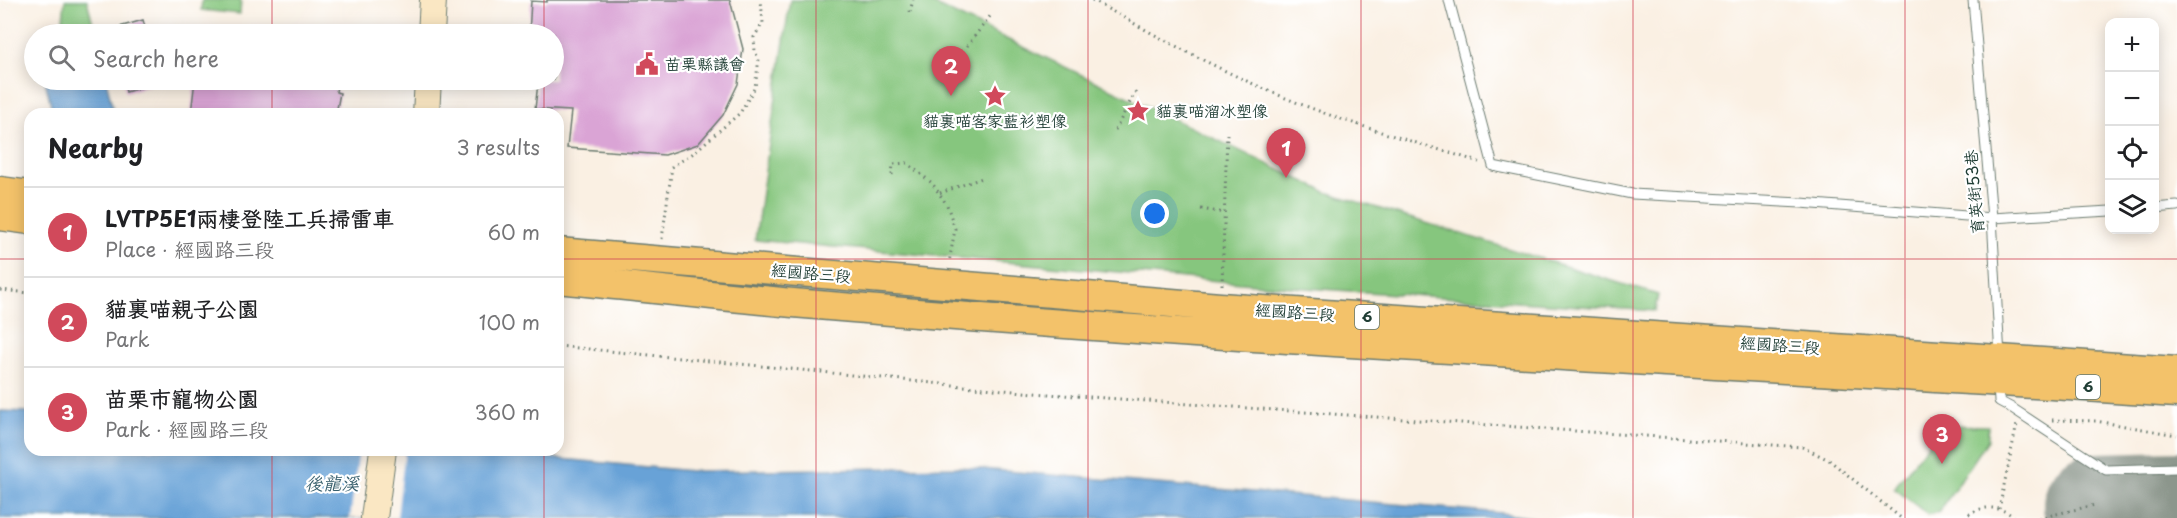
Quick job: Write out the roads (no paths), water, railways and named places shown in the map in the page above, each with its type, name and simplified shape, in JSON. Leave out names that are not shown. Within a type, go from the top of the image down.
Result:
[{"type":"main road","points":[[0,191],[24,194]]},
{"type":"main road","points":[[0,216],[24,219]]},
{"type":"main road","name":"經國路三段","points":[[564,252],[1999,370],[2177,393]]},
{"type":"main road","name":"經國路三段","points":[[564,280],[791,303],[1102,327],[1617,360],[1999,370],[2177,371]]},
{"type":"street","points":[[432,24],[433,0]]},
{"type":"street","points":[[426,108],[427,90]]},
{"type":"street","points":[[374,518],[382,456]]},
{"type":"street","points":[[392,518],[399,456]]},
{"type":"lane","points":[[1449,0],[1493,166],[1632,194],[1801,203],[1992,218],[2105,211]]},
{"type":"lane","name":"育英街53巷","points":[[1973,0],[1992,218],[1999,370]]},
{"type":"lane","points":[[2159,208],[2177,206]]},
{"type":"lane","points":[[1999,370],[1999,401],[2106,470],[2177,468]]},
{"type":"water","points":[[47,90],[108,90],[113,108],[52,108]]},
{"type":"water","name":"後龍溪","points":[[0,411],[24,412],[24,456],[528,456],[692,471],[959,467],[1501,513],[1534,518],[0,518]]},
{"type":"place","name":"苗栗縣議會","points":[[647,64]]},
{"type":"place","name":"貓裏喵親子公園","points":[[951,96]]},
{"type":"place","name":"貓裏喵客家藍衫塑像","points":[[995,96]]},
{"type":"place","name":"貓裏喵溜冰塑像","points":[[1138,111]]},
{"type":"place","name":"LVTP5E1兩棲登陸工兵掃雷車","points":[[1286,178]]},
{"type":"place","name":"苗栗市寵物公園","points":[[1942,464]]}]
